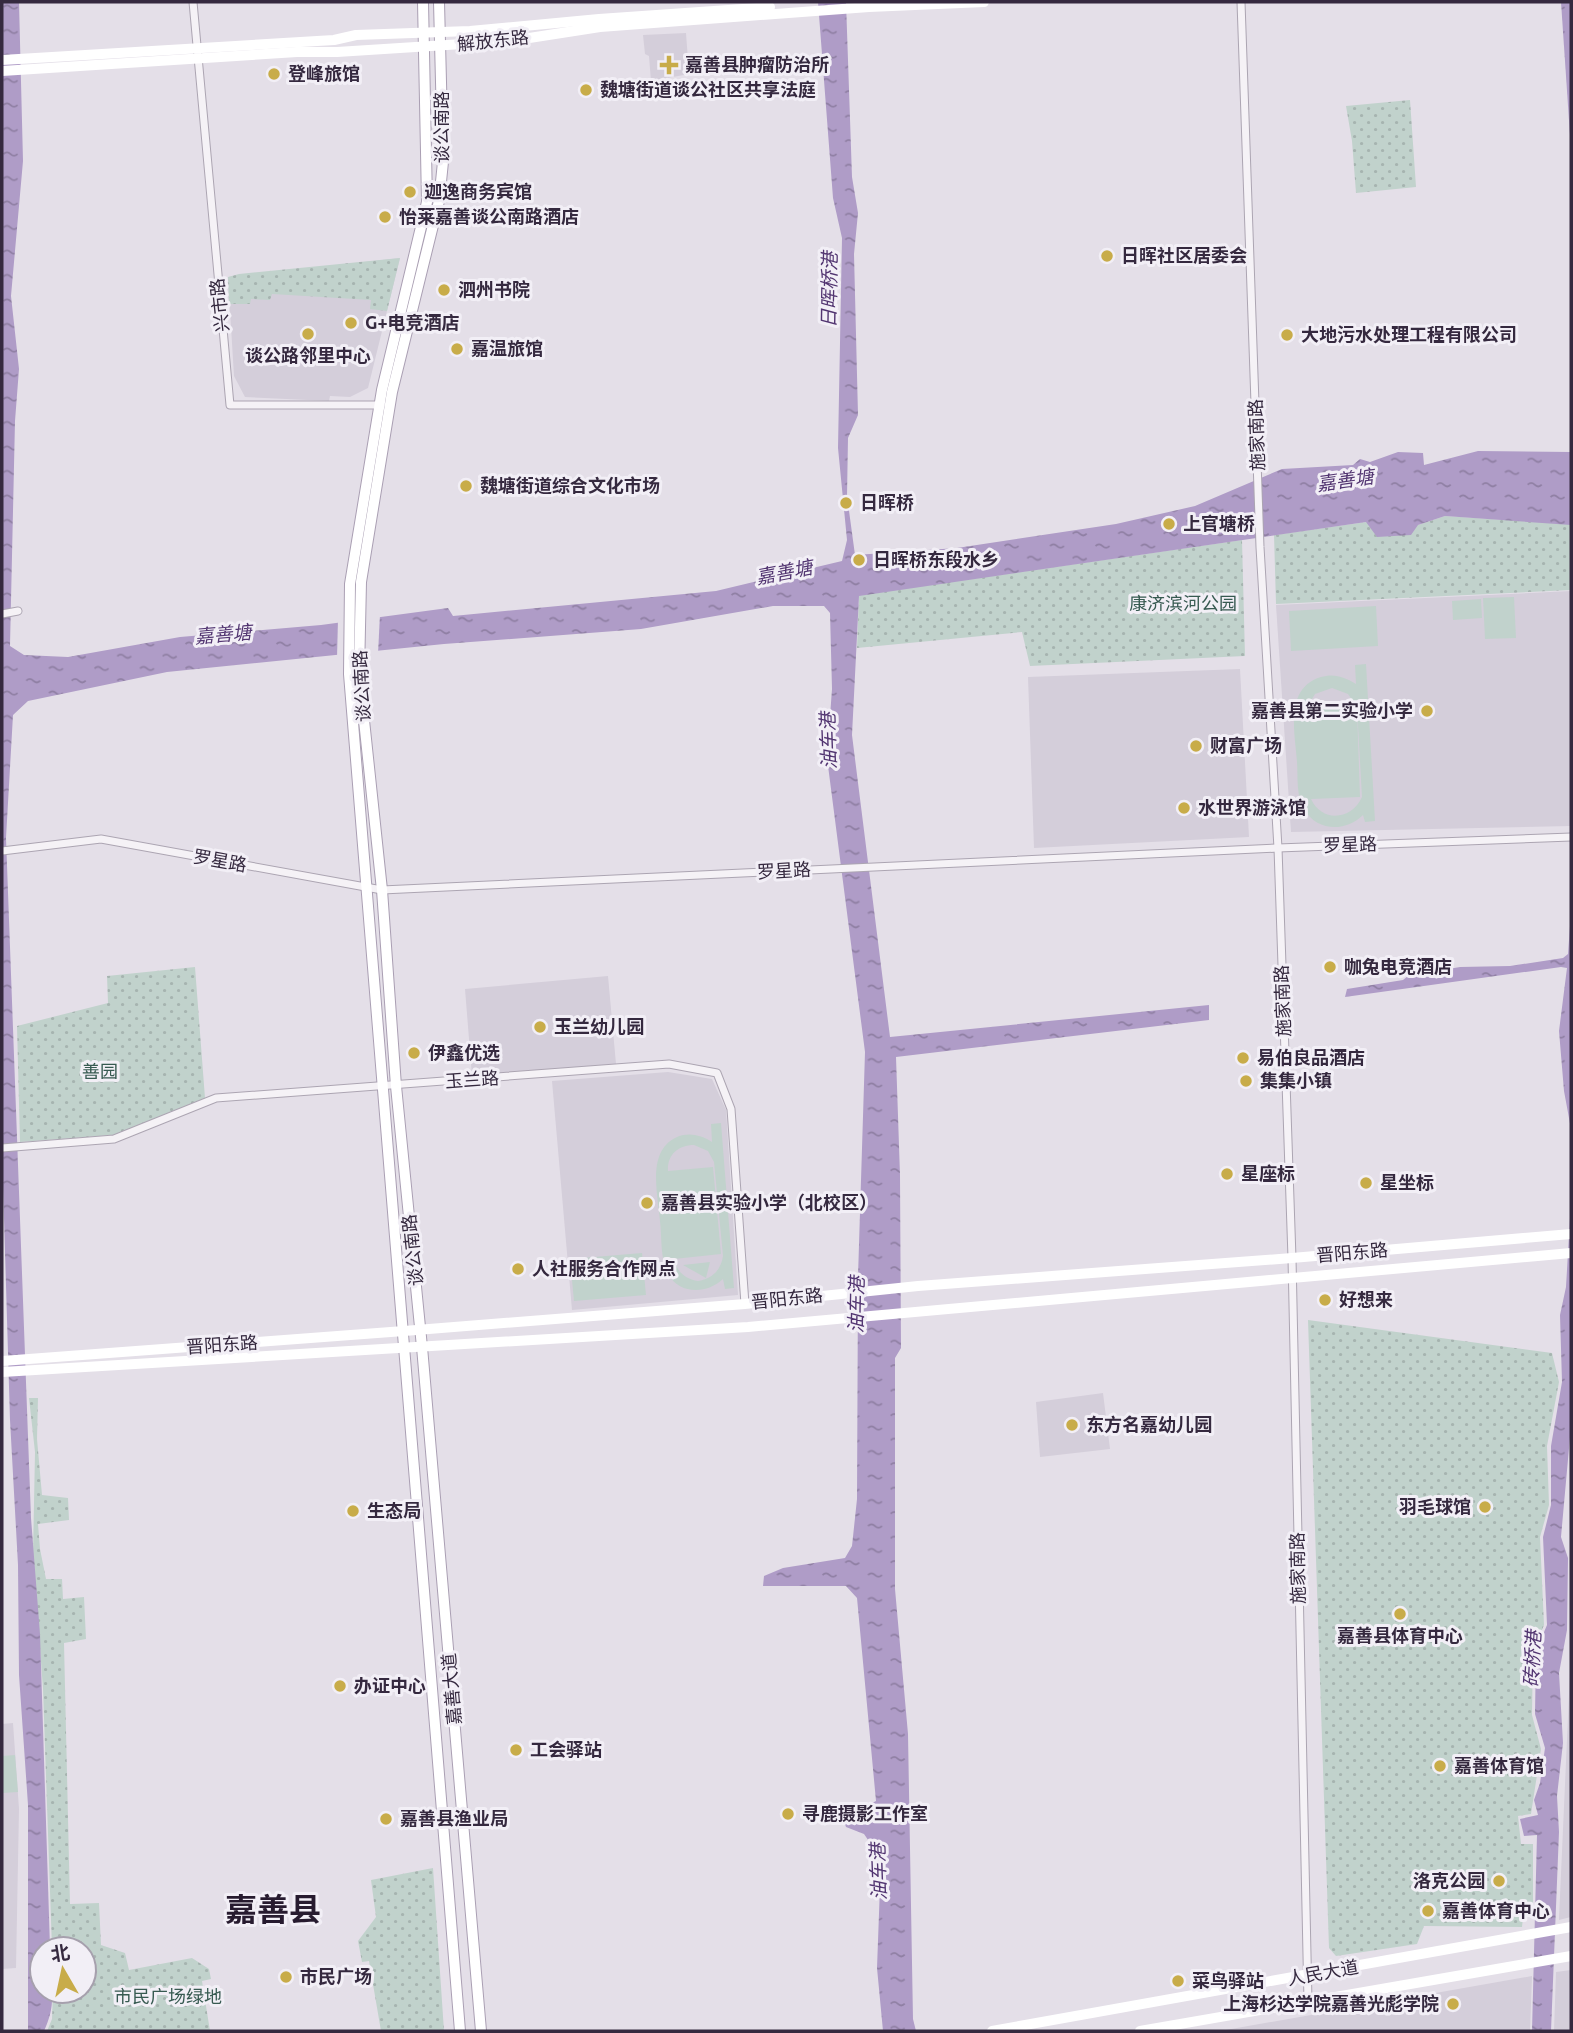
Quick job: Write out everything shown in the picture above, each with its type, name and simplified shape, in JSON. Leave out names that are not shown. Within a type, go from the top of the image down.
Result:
[{"type":"main road","name":"谈公南路","points":[[405,1348],[382,1087],[354,673],[356,583],[384,406],[427,202],[424,2]]},
{"type":"main road","name":"谈公南路","points":[[384,406],[439,201],[443,162],[439,2]]},
{"type":"main road","name":"解放东路","points":[[196,53],[425,47],[510,41],[579,29],[797,9],[845,2]]},
{"type":"main road","name":"解放东路","points":[[2,71],[32,64],[196,53],[334,40],[356,35],[511,28],[599,19],[984,2]]},
{"type":"main road","name":"解放东路","points":[[2,60],[32,64]]},
{"type":"main road","name":"谈公南路","points":[[354,673],[382,890],[396,1086],[422,1347]]},
{"type":"main road","name":"晋阳东路","points":[[2,1372],[38,1365],[404,1331],[745,1304],[918,1286],[1571,1234]]},
{"type":"main road","name":"晋阳东路","points":[[2,1361],[38,1365],[405,1348],[748,1327],[1571,1253]]},
{"type":"main road","name":"嘉善大道","points":[[422,1347],[481,2031]]},
{"type":"main road","name":"嘉善大道","points":[[405,1348],[460,2031]]},
{"type":"main road","name":"人民大道","points":[[992,2031],[1571,1927]]},
{"type":"main road","name":"人民大道","points":[[1140,2031],[1571,1956]]},
{"type":"street","points":[[193,2],[196,53]]},
{"type":"street","name":"施家南路","points":[[1241,2],[1260,547],[1278,848],[1292,1258],[1308,2001]]},
{"type":"street","name":"兴市路","points":[[196,53],[230,405],[384,406]]},
{"type":"street","points":[[2,614],[18,611]]},
{"type":"street","name":"罗星路","points":[[2,850],[101,839],[382,890],[1570,837]]},
{"type":"street","name":"玉兰路","points":[[2,1148],[114,1139],[216,1098],[669,1064],[717,1073],[732,1109],[745,1304]]},
{"type":"shaded area","name":"嘉善县肿瘤防治所","points":[[686,33],[689,74],[651,81],[649,56],[645,54],[643,35]]},
{"type":"shaded area","points":[[400,258],[368,388],[350,397],[330,396],[329,401],[245,397],[234,376],[228,277]]},
{"type":"shaded area","name":"嘉善县第二实验小学","points":[[1571,591],[1571,826],[1291,832],[1276,605]]},
{"type":"shaded area","name":"财富广场","points":[[1240,669],[1249,837],[1034,848],[1028,677]]},
{"type":"shaded area","name":"玉兰幼儿园","points":[[608,976],[616,1064],[472,1076],[465,989]]},
{"type":"shaded area","name":"嘉善县实验小学（北校区）","points":[[668,1072],[712,1079],[726,1110],[738,1295],[572,1310],[552,1081]]},
{"type":"shaded area","name":"东方名嘉幼儿园","points":[[1103,1393],[1110,1449],[1040,1457],[1036,1402]]},
{"type":"shaded area","points":[[1571,1650],[1571,1917],[1559,1920],[1559,1919]]},
{"type":"shaded area","points":[[13,1723],[19,1809],[16,1968],[2,1969],[2,1724]]},
{"type":"shaded area","points":[[1571,1970],[1571,2031],[1554,2031],[1556,1972]]},
{"type":"shaded area","name":"上海杉达学院嘉善光彪学院","points":[[1532,1976],[1530,2031],[1220,2031]]},
{"type":"green space","points":[[1410,100],[1416,187],[1356,193],[1346,106]]},
{"type":"green space","points":[[400,258],[387,311],[370,309],[371,300],[272,294],[270,300],[251,299],[250,304],[229,304],[228,277],[239,274]]},
{"type":"green space","name":"康济滨河公园","points":[[1445,516],[1571,524],[1571,590],[1276,604],[1274,535],[1366,522],[1418,525]]},
{"type":"green space","name":"康济滨河公园","points":[[1242,540],[1245,656],[1030,666],[1022,632],[857,648],[859,595]]},
{"type":"green space","points":[[1514,597],[1516,638],[1485,639],[1483,598]]},
{"type":"green space","points":[[1481,599],[1482,618],[1453,620],[1452,601]]},
{"type":"green space","points":[[1376,606],[1378,646],[1291,651],[1289,611]]},
{"type":"green space","points":[[1366,664],[1375,821],[1365,822],[1363,815],[1356,821],[1332,827],[1316,822],[1301,804],[1294,713],[1301,691],[1321,677],[1339,676],[1356,684],[1355,665]],"holes":[[[1332,688],[1348,694],[1357,707],[1306,709],[1315,694]],[[1357,708],[1362,797],[1357,805],[1344,814],[1329,815],[1316,807],[1311,799],[1360,797]]]},
{"type":"green space","name":"善园","points":[[195,967],[205,1098],[113,1135],[20,1142],[17,1026],[108,1003],[107,976]]},
{"type":"green space","points":[[721,1123],[734,1288],[725,1289],[723,1279],[702,1290],[686,1289],[673,1281],[665,1268],[656,1186],[657,1163],[667,1144],[677,1137],[699,1136],[712,1142],[711,1124]],"holes":[[[694,1145],[708,1151],[714,1162],[723,1256],[715,1273],[698,1281],[682,1274],[674,1259],[721,1254],[713,1167],[668,1171],[668,1165],[675,1152],[683,1147]]]},
{"type":"green space","points":[[642,1253],[646,1295],[574,1301],[570,1259]]},
{"type":"green space","points":[[710,1262],[706,1278],[683,1265]]},
{"type":"green space","points":[[1308,1320],[1552,1353],[1559,1382],[1547,1446],[1549,1505],[1540,1537],[1544,1625],[1533,1652],[1532,1715],[1541,1749],[1531,1814],[1518,1816],[1521,1844],[1533,1844],[1533,1916],[1523,1917],[1522,1927],[1424,1926],[1417,1944],[1336,1956],[1329,1948]]},
{"type":"green space","name":"市民广场绿地","points":[[29,1398],[38,1398],[37,1439],[42,1495],[68,1498],[69,1520],[38,1524],[46,1579],[62,1579],[63,1599],[84,1597],[86,1639],[64,1643],[70,1904],[99,1903],[101,1945],[125,1953],[129,1970],[192,1958],[209,1969],[211,1979],[202,1981],[210,2031],[47,2031],[52,2019],[52,2005],[98,2005],[98,1935],[52,1935],[43,1689],[33,1554],[35,1452]]},
{"type":"green space","points":[[15,1755],[18,1792],[2,1793],[2,1756]]},
{"type":"green space","points":[[433,1868],[444,2031],[381,2031],[369,1961],[362,1962],[358,1941],[376,1917],[371,1880]]},
{"type":"water","name":"嘉善塘","points":[[2,2],[19,2],[23,161],[11,296],[19,369],[15,421],[10,646],[24,655],[68,657],[180,637],[321,625],[448,608],[453,616],[716,591],[842,561],[847,540],[838,448],[842,238],[833,198],[818,2],[846,2],[852,177],[858,213],[854,254],[858,415],[848,438],[847,496],[855,555],[957,548],[1116,524],[1195,506],[1282,469],[1353,465],[1360,459],[1370,462],[1398,452],[1423,453],[1424,465],[1478,451],[1571,452],[1571,525],[1445,516],[1418,525],[1411,535],[1377,537],[1366,522],[859,596],[852,735],[890,1037],[1209,1005],[1209,1020],[896,1057],[901,1348],[895,1358],[895,1589],[908,1734],[913,2019],[916,2031],[883,2031],[877,1968],[881,1859],[864,1834],[846,1827],[843,1818],[876,1801],[857,1598],[846,1586],[763,1586],[764,1576],[783,1568],[845,1558],[852,1546],[857,1499],[858,1277],[865,1052],[827,758],[832,689],[830,613],[824,606],[773,606],[641,629],[444,644],[167,672],[28,701],[13,715],[6,838],[31,1518],[40,1634],[50,1935],[28,1935],[28,1805],[19,1675],[18,1565],[10,1420],[2,1151]]},
{"type":"water","points":[[1561,2],[1571,2],[1571,150]]},
{"type":"water","points":[[1571,912],[1571,1129],[1564,1091],[1559,1031],[1567,968],[1345,997],[1347,989],[1403,980],[1408,976],[1460,967],[1510,966],[1563,958],[1568,954]]},
{"type":"water","points":[[1571,1201],[1571,1426],[1561,1537],[1568,1558],[1567,1630],[1559,1673],[1563,1743],[1557,1796],[1559,1832],[1551,2031],[1532,2031],[1537,1835],[1524,1836],[1520,1819],[1538,1815],[1534,1800],[1540,1783],[1545,1748],[1535,1714],[1536,1651],[1547,1625],[1543,1537],[1551,1505],[1551,1446],[1562,1382],[1560,1315],[1566,1287]]},
{"type":"water","points":[[28,2005],[51,2005],[44,2031],[28,2031]]},
{"type":"pier","points":[[380,614],[378,654],[337,658],[338,619]]},
{"type":"place","name":"嘉善县肿瘤防治所","points":[[669,65]]},
{"type":"place","name":"登峰旅馆","points":[[274,74]]},
{"type":"place","name":"魏塘街道谈公社区共享法庭","points":[[586,90]]},
{"type":"place","name":"迦逸商务宾馆","points":[[410,192]]},
{"type":"place","name":"怡莱嘉善谈公南路酒店","points":[[385,217]]},
{"type":"place","name":"日晖社区居委会","points":[[1107,256]]},
{"type":"place","name":"泗州书院","points":[[444,290]]},
{"type":"place","name":"G+电竞酒店","points":[[351,323]]},
{"type":"place","name":"谈公路邻里中心","points":[[308,334]]},
{"type":"place","name":"大地污水处理工程有限公司","points":[[1287,335]]},
{"type":"place","name":"嘉温旅馆","points":[[457,349]]},
{"type":"place","name":"魏塘街道综合文化市场","points":[[466,486]]},
{"type":"place","name":"日晖桥","points":[[846,503]]},
{"type":"place","name":"上官塘桥","points":[[1169,524]]},
{"type":"place","name":"日晖桥东段水乡","points":[[859,560]]},
{"type":"place","name":"嘉善县第二实验小学","points":[[1427,711]]},
{"type":"place","name":"财富广场","points":[[1196,746]]},
{"type":"place","name":"水世界游泳馆","points":[[1184,808]]},
{"type":"place","name":"咖兔电竞酒店","points":[[1330,967]]},
{"type":"place","name":"玉兰幼儿园","points":[[540,1027]]},
{"type":"place","name":"伊鑫优选","points":[[414,1053]]},
{"type":"place","name":"易伯良品酒店","points":[[1243,1058]]},
{"type":"place","name":"集集小镇","points":[[1246,1081]]},
{"type":"place","name":"星座标","points":[[1227,1174]]},
{"type":"place","name":"星坐标","points":[[1366,1183]]},
{"type":"place","name":"嘉善县实验小学（北校区）","points":[[647,1203]]},
{"type":"place","name":"人社服务合作网点","points":[[518,1269]]},
{"type":"place","name":"好想来","points":[[1325,1300]]},
{"type":"place","name":"东方名嘉幼儿园","points":[[1072,1425]]},
{"type":"place","name":"羽毛球馆","points":[[1485,1507]]},
{"type":"place","name":"生态局","points":[[353,1511]]},
{"type":"place","name":"嘉善县体育中心","points":[[1400,1614]]},
{"type":"place","name":"办证中心","points":[[340,1686]]},
{"type":"place","name":"工会驿站","points":[[516,1750]]},
{"type":"place","name":"嘉善体育馆","points":[[1440,1766]]},
{"type":"place","name":"寻鹿摄影工作室","points":[[788,1814]]},
{"type":"place","name":"嘉善县渔业局","points":[[386,1819]]},
{"type":"place","name":"洛克公园","points":[[1499,1881]]},
{"type":"place","name":"嘉善体育中心","points":[[1428,1911]]},
{"type":"place","name":"市民广场","points":[[286,1977]]},
{"type":"place","name":"菜鸟驿站","points":[[1178,1981]]},
{"type":"place","name":"上海杉达学院嘉善光彪学院","points":[[1453,2004]]},
{"type":"district","name":"嘉善县","points":[[273,1910]]},
{"type":"water label","name":"日晖桥港","points":[[829,290]]},
{"type":"water label","name":"油车港","points":[[828,741]]},
{"type":"water label","name":"油车港","points":[[856,1305]]},
{"type":"water label","name":"砖桥港","points":[[1532,1659]]},
{"type":"water label","name":"油车港","points":[[878,1872]]}]
